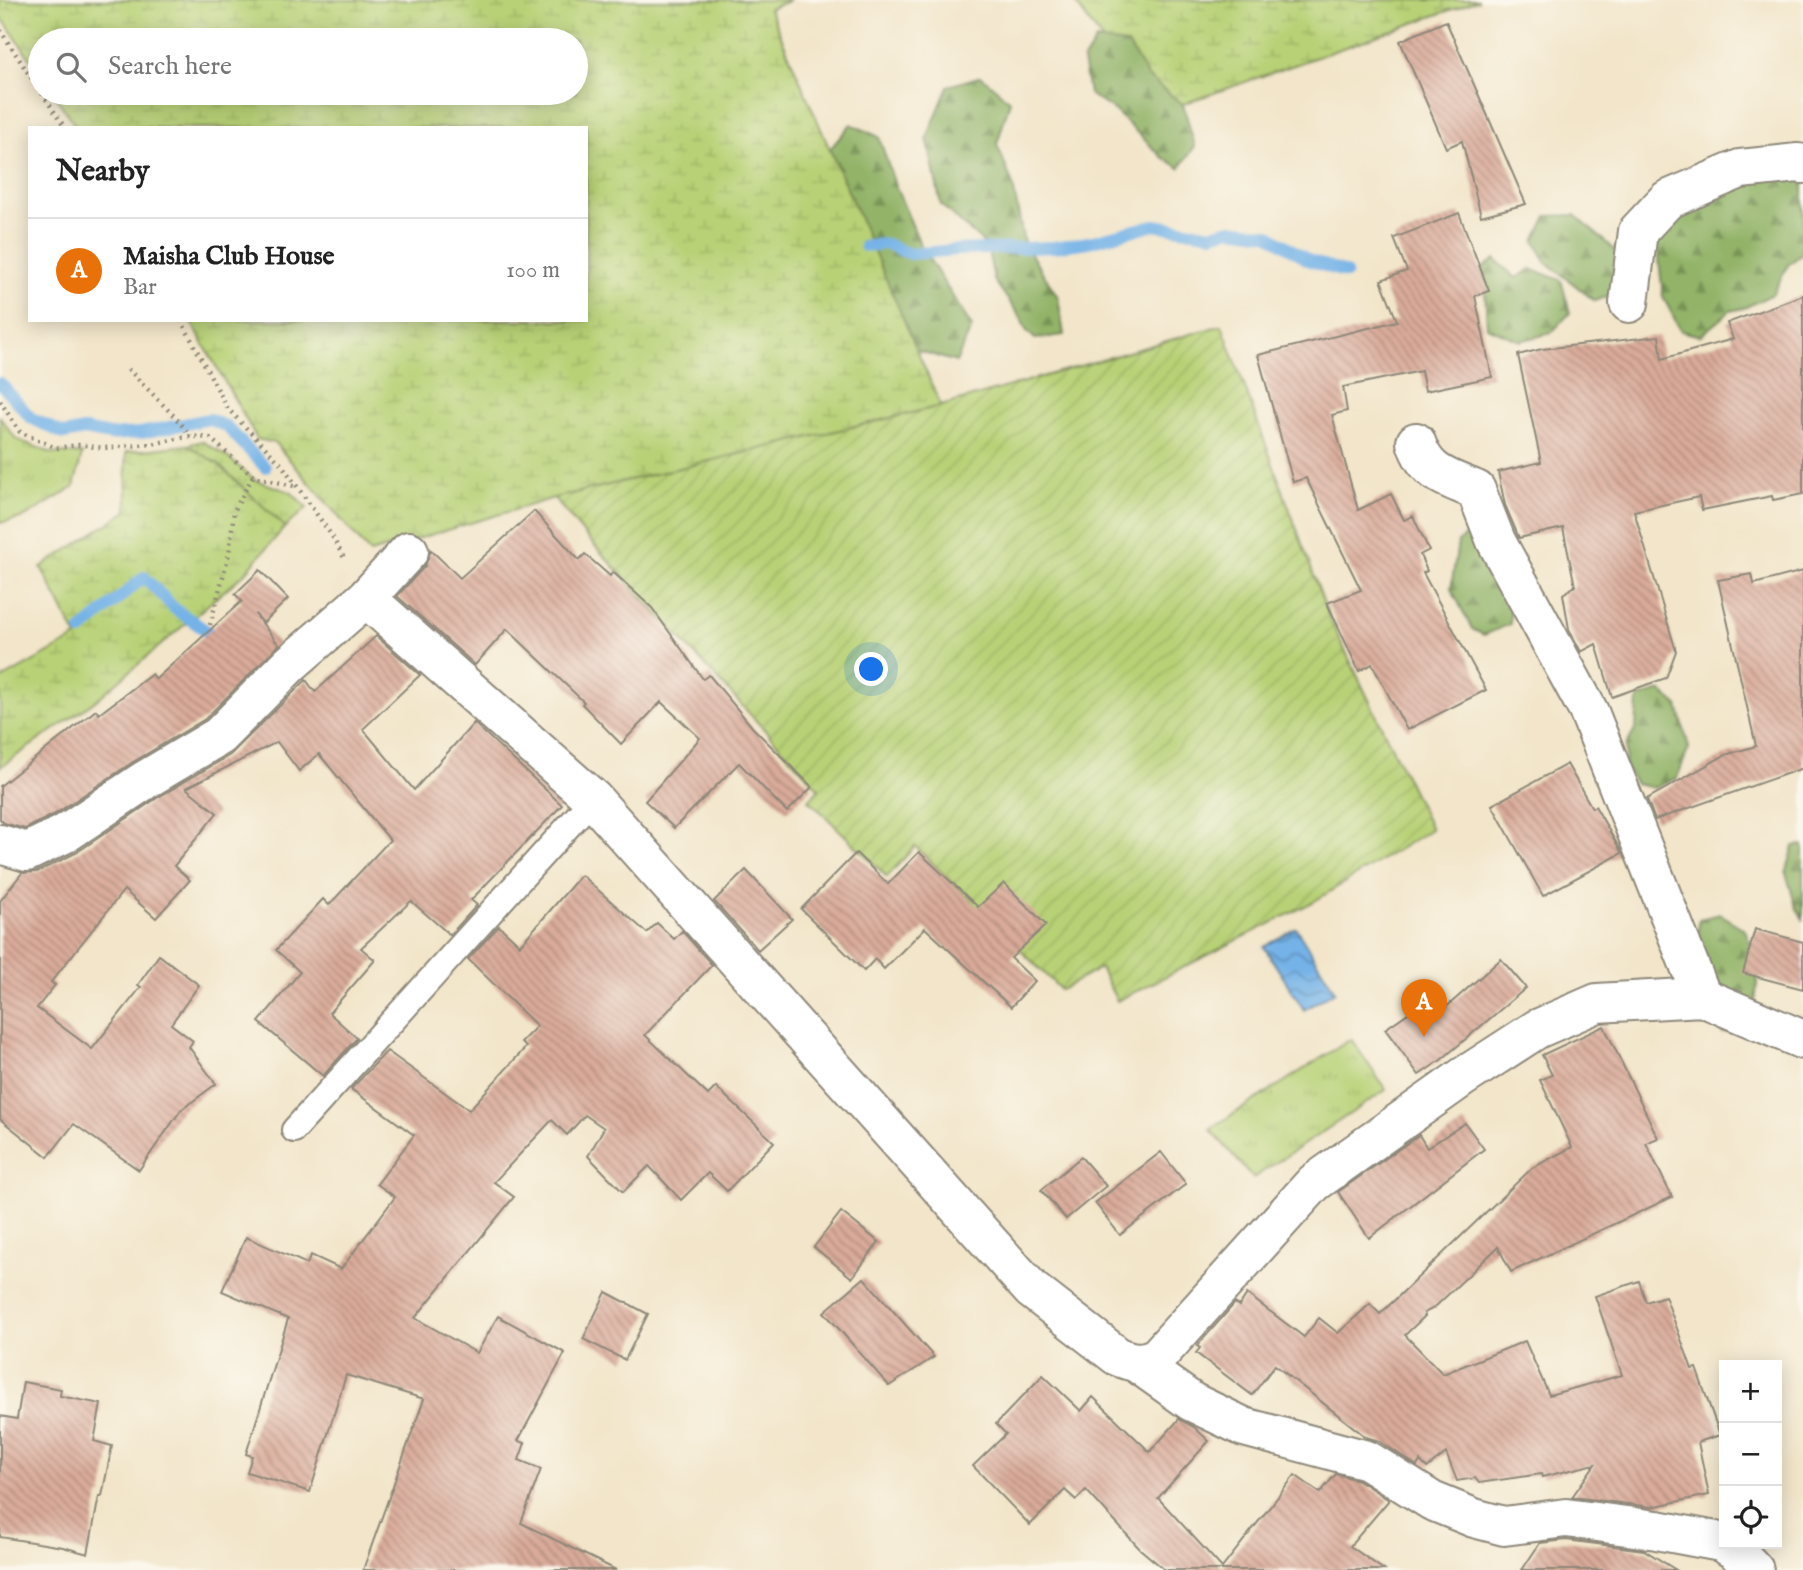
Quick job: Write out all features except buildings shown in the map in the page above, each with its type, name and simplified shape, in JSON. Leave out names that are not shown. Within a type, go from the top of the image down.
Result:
[{"type":"street","points":[[1629,303],[1638,231],[1667,200],[1740,169],[1803,164]]},
{"type":"street","points":[[1416,442],[1419,453],[1435,473],[1476,490],[1496,541],[1589,712],[1702,997]]},
{"type":"street","points":[[4,856],[27,852],[66,833],[145,780],[219,736],[290,664],[366,598],[409,551]]},
{"type":"street","points":[[366,598],[593,799],[1032,1290],[1117,1356],[1137,1363],[1192,1402],[1244,1427],[1367,1460],[1432,1501],[1474,1518],[1504,1526],[1566,1518],[1657,1530],[1721,1542],[1736,1551],[1754,1570]]},
{"type":"street","points":[[1137,1363],[1157,1357],[1314,1183],[1463,1077],[1537,1029],[1597,1003],[1702,997],[1803,1040]]},
{"type":"lane","points":[[294,1130],[593,799]]},
{"type":"path","points":[[0,30],[28,72]]},
{"type":"path","points":[[50,105],[64,126]]},
{"type":"path","points":[[182,322],[228,409],[282,465],[332,536],[366,598]]},
{"type":"path","points":[[128,369],[191,436]]},
{"type":"path","points":[[0,401],[20,432],[56,447],[79,445],[105,448],[152,444],[191,436],[210,438],[253,476],[298,487]]},
{"type":"path","points":[[210,625],[229,554],[234,511],[253,476]]},
{"type":"green space","points":[[0,0],[790,0],[769,9],[941,406],[554,498],[370,553],[275,443],[257,439],[191,322],[588,322],[588,126],[76,126],[61,105],[588,105],[588,28],[28,28],[28,56],[0,15]]},
{"type":"green space","points":[[1073,0],[1479,0],[1183,104],[1148,77],[1128,44],[1103,41]]},
{"type":"green space","points":[[1096,40],[1128,44],[1148,77],[1183,104],[1195,146],[1180,168],[1162,157],[1115,111],[1089,94],[1083,61]]},
{"type":"green space","points":[[981,76],[1010,101],[997,144],[1013,185],[1024,243],[1058,297],[1064,335],[1035,339],[1026,330],[1021,318],[994,280],[987,246],[941,205],[927,138],[948,86]]},
{"type":"green space","points":[[851,124],[879,137],[895,185],[921,246],[972,327],[956,362],[916,350],[830,149]]},
{"type":"green space","points":[[1803,160],[1803,253],[1788,265],[1773,294],[1744,308],[1730,311],[1700,336],[1681,331],[1663,297],[1657,240],[1673,186]]},
{"type":"green space","points":[[1575,215],[1618,253],[1618,292],[1595,301],[1546,262],[1535,241],[1547,216]]},
{"type":"green space","points":[[1495,259],[1516,278],[1531,269],[1561,280],[1570,313],[1551,333],[1520,341],[1487,327],[1484,267]]},
{"type":"green space","points":[[1222,325],[1329,617],[1431,829],[1313,902],[1117,1001],[1100,968],[1061,990],[915,846],[887,877],[809,800],[819,789],[554,498],[941,406]]},
{"type":"green space","points":[[0,417],[16,439],[51,453],[82,454],[74,487],[25,517],[0,523]]},
{"type":"green space","points":[[202,441],[226,456],[255,480],[291,492],[307,508],[285,527],[218,464],[187,445]]},
{"type":"green space","points":[[187,445],[218,464],[285,527],[245,573],[94,702],[0,767],[0,680],[77,637],[41,567],[127,511],[126,452]]},
{"type":"green space","points":[[1474,528],[1510,584],[1510,624],[1484,635],[1472,629],[1451,588],[1458,542]]},
{"type":"green space","points":[[1660,691],[1678,706],[1689,748],[1677,778],[1654,788],[1636,784],[1625,767],[1626,746],[1636,728],[1638,698]]},
{"type":"green space","points":[[1803,845],[1803,919],[1796,907],[1786,873],[1794,846]]},
{"type":"green space","points":[[1720,914],[1745,930],[1759,963],[1755,1005],[1745,1031],[1722,1033],[1709,1007],[1701,978],[1699,919]]},
{"type":"green space","points":[[1351,1039],[1386,1090],[1253,1178],[1210,1129]]},
{"type":"water","points":[[1296,928],[1335,991],[1304,1010],[1264,947]]},
{"type":"waterway","points":[[865,246],[886,244],[910,254],[1054,247],[1089,242],[1154,225],[1212,234],[1231,229],[1268,234],[1308,260],[1346,273]]},
{"type":"waterway","points":[[0,383],[31,418],[64,434],[84,430],[110,435],[141,433],[209,419],[227,427],[265,467]]},
{"type":"waterway","points":[[81,631],[144,577],[175,609],[221,641]]},
{"type":"place","name":"Maisha Club House","points":[[1424,1037]]}]
